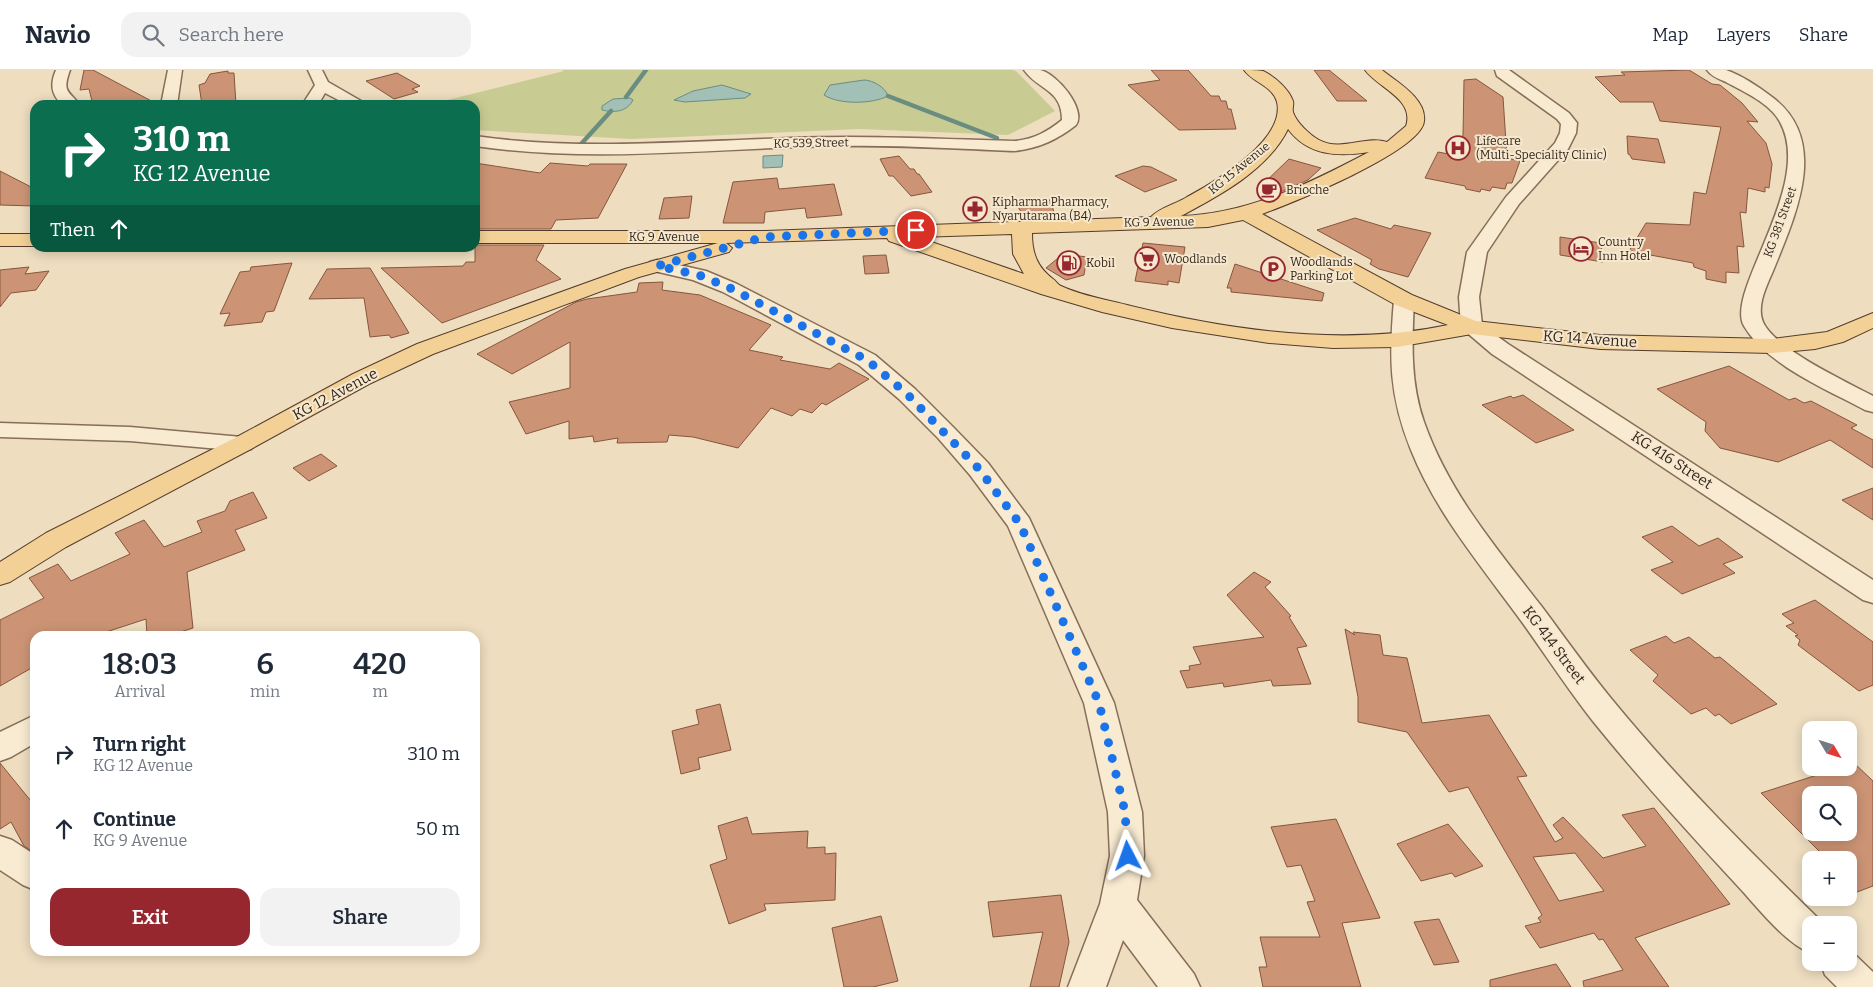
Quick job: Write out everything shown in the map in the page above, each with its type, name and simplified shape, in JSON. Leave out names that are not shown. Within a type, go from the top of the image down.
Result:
[{"type":"main road","points":[[1252,70],[1277,90],[1285,103],[1285,113],[1304,137],[1324,148],[1356,149],[1400,142]]},
{"type":"main road","name":"KG 9 Avenue","points":[[480,237],[765,237],[1022,226],[1153,222],[1182,223],[1245,213],[1277,202],[1400,142],[1413,130],[1417,118],[1413,108],[1404,97],[1373,70]]},
{"type":"main road","name":"KG 15 Avenue","points":[[1153,222],[1191,204],[1220,186],[1270,144],[1284,123],[1285,113]]},
{"type":"main road","name":"KG 14 Avenue","points":[[1245,213],[1298,240],[1319,254],[1404,300],[1472,327],[1600,342],[1772,346],[1815,342],[1849,332],[1873,320]]},
{"type":"main road","name":"KG 14 Avenue","points":[[1182,223],[1243,234],[1319,254]]},
{"type":"main road","points":[[1022,226],[1021,248],[1026,263],[1033,275],[1057,291]]},
{"type":"main road","points":[[881,231],[1057,291],[1141,315],[1190,325],[1282,337],[1344,342],[1400,340],[1472,327]]},
{"type":"main road","points":[[595,237],[622,242],[632,247],[644,270]]},
{"type":"main road","name":"KG 12 Avenue","points":[[0,575],[56,540],[242,444],[361,379],[425,349],[644,270],[765,237]]},
{"type":"main road","points":[[690,256],[700,238]]},
{"type":"main road","points":[[0,240],[30,240]]},
{"type":"street","points":[[63,70],[58,83],[60,93],[64,100]]},
{"type":"street","points":[[170,100],[176,70]]},
{"type":"street","points":[[315,70],[322,85],[350,100]]},
{"type":"street","name":"KG 539 Street","points":[[480,142],[516,147],[596,149],[846,142],[1000,146],[1031,144],[1053,136],[1070,122],[1071,111],[1055,86],[1031,70]]},
{"type":"street","points":[[1472,327],[1469,297],[1478,252],[1512,201],[1562,145],[1568,133],[1569,123],[1564,116],[1502,73],[1502,70]]},
{"type":"street","name":"KG 381 Street","points":[[1714,70],[1760,95],[1772,104],[1788,122],[1792,131],[1798,169],[1789,202],[1754,294],[1751,310],[1753,324],[1772,346],[1873,404]]},
{"type":"street","points":[[313,100],[322,85]]},
{"type":"street","points":[[644,270],[699,275],[867,360],[907,394],[952,440],[979,469],[1020,524],[1099,703],[1125,812],[1128,856],[1118,904],[1087,987]]},
{"type":"street","name":"KG 414 Street","points":[[1404,300],[1400,340],[1404,389],[1417,433],[1438,482],[1478,544],[1613,723],[1675,793],[1802,927]]},
{"type":"street","name":"KG 416 Street","points":[[1472,327],[1500,349],[1873,594]]},
{"type":"street","points":[[0,430],[130,434],[242,444]]},
{"type":"street","points":[[0,748],[30,730]]},
{"type":"street","points":[[0,851],[30,871]]},
{"type":"street","points":[[1118,904],[1181,987]]},
{"type":"street","points":[[1847,971],[1862,987]]},
{"type":"green space","points":[[562,70],[1012,70],[1016,71],[1055,111],[1008,135],[860,129],[631,139],[480,130],[480,100],[447,100],[564,71]]},
{"type":"water","points":[[864,80],[879,85],[888,96],[874,101],[847,102],[824,95],[830,85]]},
{"type":"water","points":[[722,85],[751,94],[745,98],[685,102],[674,100],[693,91]]},
{"type":"water","points":[[630,98],[633,100],[630,104],[620,111],[602,110],[602,106],[613,99]]},
{"type":"water","points":[[783,155],[782,167],[763,168],[763,156]]},
{"type":"building","points":[[84,70],[93,70],[150,100],[92,100],[89,89],[80,90]]},
{"type":"building","points":[[1151,70],[1188,70],[1211,96],[1219,96],[1221,101],[1226,101],[1228,109],[1231,109],[1236,129],[1179,130],[1128,85],[1160,80]]},
{"type":"building","points":[[1314,70],[1329,70],[1367,101],[1337,101]]},
{"type":"building","points":[[1689,70],[1712,84],[1720,85],[1742,103],[1758,122],[1747,121],[1766,143],[1772,164],[1769,188],[1765,187],[1765,192],[1748,188],[1746,213],[1740,212],[1744,247],[1737,246],[1739,273],[1726,272],[1726,283],[1706,279],[1706,271],[1694,267],[1693,263],[1629,251],[1646,223],[1690,225],[1694,192],[1706,194],[1721,127],[1660,121],[1653,102],[1620,102],[1595,77],[1625,75],[1621,72]]},
{"type":"building","points":[[228,71],[228,73],[234,73],[236,100],[201,100],[199,85],[205,83],[210,74]]},
{"type":"building","points":[[397,73],[420,86],[412,89],[418,92],[394,99],[366,81]]},
{"type":"building","points":[[1476,79],[1503,97],[1507,158],[1520,161],[1512,183],[1507,183],[1505,189],[1492,187],[1490,191],[1481,189],[1480,192],[1466,189],[1465,186],[1425,178],[1438,152],[1454,155],[1463,135],[1464,80]]},
{"type":"building","points":[[1627,136],[1658,139],[1665,163],[1632,159],[1628,154]]},
{"type":"building","points":[[899,156],[910,169],[914,169],[919,174],[932,192],[911,196],[893,176],[889,176],[880,159]]},
{"type":"building","points":[[1289,159],[1321,168],[1308,180],[1278,193],[1259,188]]},
{"type":"building","points":[[550,163],[588,166],[590,164],[627,164],[598,218],[556,220],[551,229],[480,229],[480,164],[540,173]]},
{"type":"building","points":[[1143,166],[1151,167],[1177,180],[1145,192],[1115,176]]},
{"type":"building","points":[[0,171],[30,186],[30,206],[0,205]]},
{"type":"building","points":[[777,178],[779,189],[834,184],[842,215],[807,218],[805,208],[765,212],[764,223],[723,223],[733,182]]},
{"type":"building","points":[[692,196],[689,218],[659,219],[664,198]]},
{"type":"building","points":[[1050,200],[1056,218],[1026,220],[1015,202]]},
{"type":"building","points":[[1355,218],[1391,229],[1394,225],[1431,233],[1408,277],[1379,269],[1370,264],[1372,260],[1317,230]]},
{"type":"building","points":[[1560,237],[1601,243],[1603,262],[1560,255]]},
{"type":"building","points":[[1143,243],[1185,247],[1179,283],[1168,281],[1168,285],[1135,281]]},
{"type":"building","points":[[480,245],[544,245],[536,260],[561,279],[442,323],[381,268],[463,266],[466,262],[475,262],[475,252],[480,252]]},
{"type":"building","name":"Kobil","points":[[1063,254],[1087,257],[1084,275],[1066,280],[1046,268]]},
{"type":"building","points":[[886,255],[889,273],[865,274],[863,256]]},
{"type":"building","points":[[292,263],[274,311],[266,312],[262,322],[224,326],[230,313],[220,314],[240,272],[250,271],[251,267]]},
{"type":"building","points":[[1235,264],[1324,293],[1322,301],[1231,292],[1231,288],[1227,288]]},
{"type":"building","points":[[29,267],[25,274],[49,271],[36,290],[11,293],[0,307],[0,270]]},
{"type":"building","points":[[370,268],[409,333],[391,338],[389,335],[370,337],[364,298],[309,299],[327,269]]},
{"type":"building","points":[[663,282],[662,290],[700,295],[771,325],[749,350],[783,357],[780,360],[830,369],[839,363],[869,379],[826,405],[822,403],[812,413],[800,409],[792,416],[771,408],[738,448],[693,437],[669,435],[667,442],[617,443],[618,438],[594,442],[593,436],[569,439],[569,421],[526,434],[509,402],[570,388],[570,342],[512,374],[477,354],[576,302],[637,292],[639,283]]},
{"type":"building","points":[[1729,366],[1789,400],[1795,398],[1804,403],[1811,401],[1857,425],[1851,428],[1873,440],[1873,468],[1830,440],[1778,462],[1720,448],[1705,431],[1706,422],[1657,389]]},
{"type":"building","points":[[1523,395],[1574,430],[1536,443],[1482,405],[1511,396],[1513,398]]},
{"type":"building","points":[[321,454],[337,466],[309,481],[293,468]]},
{"type":"building","points":[[1873,488],[1873,520],[1842,500]]},
{"type":"building","points":[[253,492],[267,518],[235,530],[245,550],[187,572],[193,628],[184,631],[147,631],[146,619],[109,631],[30,631],[30,669],[0,686],[0,620],[44,598],[29,578],[58,564],[71,581],[130,554],[115,533],[144,520],[164,547],[202,532],[197,521],[225,511],[230,501]]},
{"type":"building","points":[[1672,526],[1699,546],[1718,538],[1743,557],[1723,564],[1735,573],[1682,594],[1651,570],[1673,562],[1642,537]]},
{"type":"building","points":[[1254,572],[1271,582],[1265,587],[1291,616],[1289,617],[1307,646],[1297,648],[1311,684],[1273,686],[1271,680],[1224,687],[1223,683],[1187,688],[1180,671],[1190,670],[1189,666],[1201,664],[1193,647],[1264,637],[1227,595]]},
{"type":"building","points":[[1815,600],[1873,642],[1873,685],[1859,691],[1798,645],[1800,640],[1795,636],[1798,635],[1786,626],[1794,623],[1782,614]]},
{"type":"building","points":[[1345,629],[1355,635],[1353,632],[1380,635],[1383,655],[1407,658],[1422,723],[1489,715],[1527,776],[1517,777],[1555,842],[1563,838],[1553,825],[1563,817],[1603,858],[1646,846],[1622,815],[1654,808],[1730,904],[1635,938],[1669,987],[1584,987],[1583,981],[1623,970],[1603,939],[1599,940],[1594,933],[1540,948],[1525,926],[1541,922],[1538,918],[1542,915],[1468,787],[1449,792],[1407,732],[1358,722],[1358,697]],"holes":[[[1575,853],[1604,891],[1559,901],[1533,857]]]},
{"type":"building","points":[[1666,636],[1674,643],[1689,637],[1715,658],[1720,657],[1777,704],[1731,724],[1719,714],[1715,716],[1706,708],[1691,714],[1653,681],[1658,675],[1630,650]]},
{"type":"building","points":[[720,704],[731,750],[698,758],[700,769],[681,774],[672,731],[699,724],[696,710]]},
{"type":"building","points":[[0,763],[30,800],[30,850],[24,846],[11,822],[0,829]]},
{"type":"building","points":[[1858,767],[1873,781],[1873,886],[1857,892],[1857,851],[1819,851],[1809,841],[1857,841],[1857,786],[1802,786],[1802,834],[1761,793],[1814,776],[1858,776]]},
{"type":"building","points":[[747,817],[752,834],[808,831],[807,848],[825,847],[825,854],[836,853],[835,900],[764,904],[766,910],[729,924],[710,865],[727,859],[718,826]]},
{"type":"building","points":[[1336,819],[1380,918],[1342,923],[1361,987],[1263,987],[1259,967],[1267,967],[1260,937],[1320,937],[1307,902],[1315,901],[1301,865],[1287,867],[1271,827]]},
{"type":"building","points":[[1448,824],[1483,866],[1455,877],[1452,873],[1421,881],[1397,844]]},
{"type":"building","points":[[1061,895],[1069,942],[1059,987],[1030,987],[1043,932],[993,937],[988,902]]},
{"type":"building","points":[[881,916],[898,981],[873,987],[844,987],[832,928]]},
{"type":"building","points":[[1439,919],[1459,962],[1434,965],[1414,922]]},
{"type":"building","points":[[1556,964],[1571,987],[1490,987],[1490,980]]},
{"type":"waterway","points":[[626,97],[646,70]]},
{"type":"waterway","points":[[888,96],[997,138]]},
{"type":"waterway","points":[[582,143],[611,111]]},
{"type":"place","name":"Lifecare (Multi-Speciality Clinic)","points":[[1458,148]]},
{"type":"place","name":"Brioche","points":[[1269,190]]},
{"type":"place","name":"Kipharma Pharmacy, Nyarutarama (B4)","points":[[975,209]]},
{"type":"place","name":"Country Inn Hotel","points":[[1581,249]]},
{"type":"place","name":"Woodlands","points":[[1147,259]]},
{"type":"place","name":"Kobil","points":[[1069,263]]},
{"type":"place","name":"Woodlands Parking Lot","points":[[1273,269]]},
{"type":"route","points":[[916,230],[765,237],[657,266],[699,275],[730,288],[867,360],[907,394],[979,469],[1020,524],[1099,703],[1125,812],[1128,856]]}]
